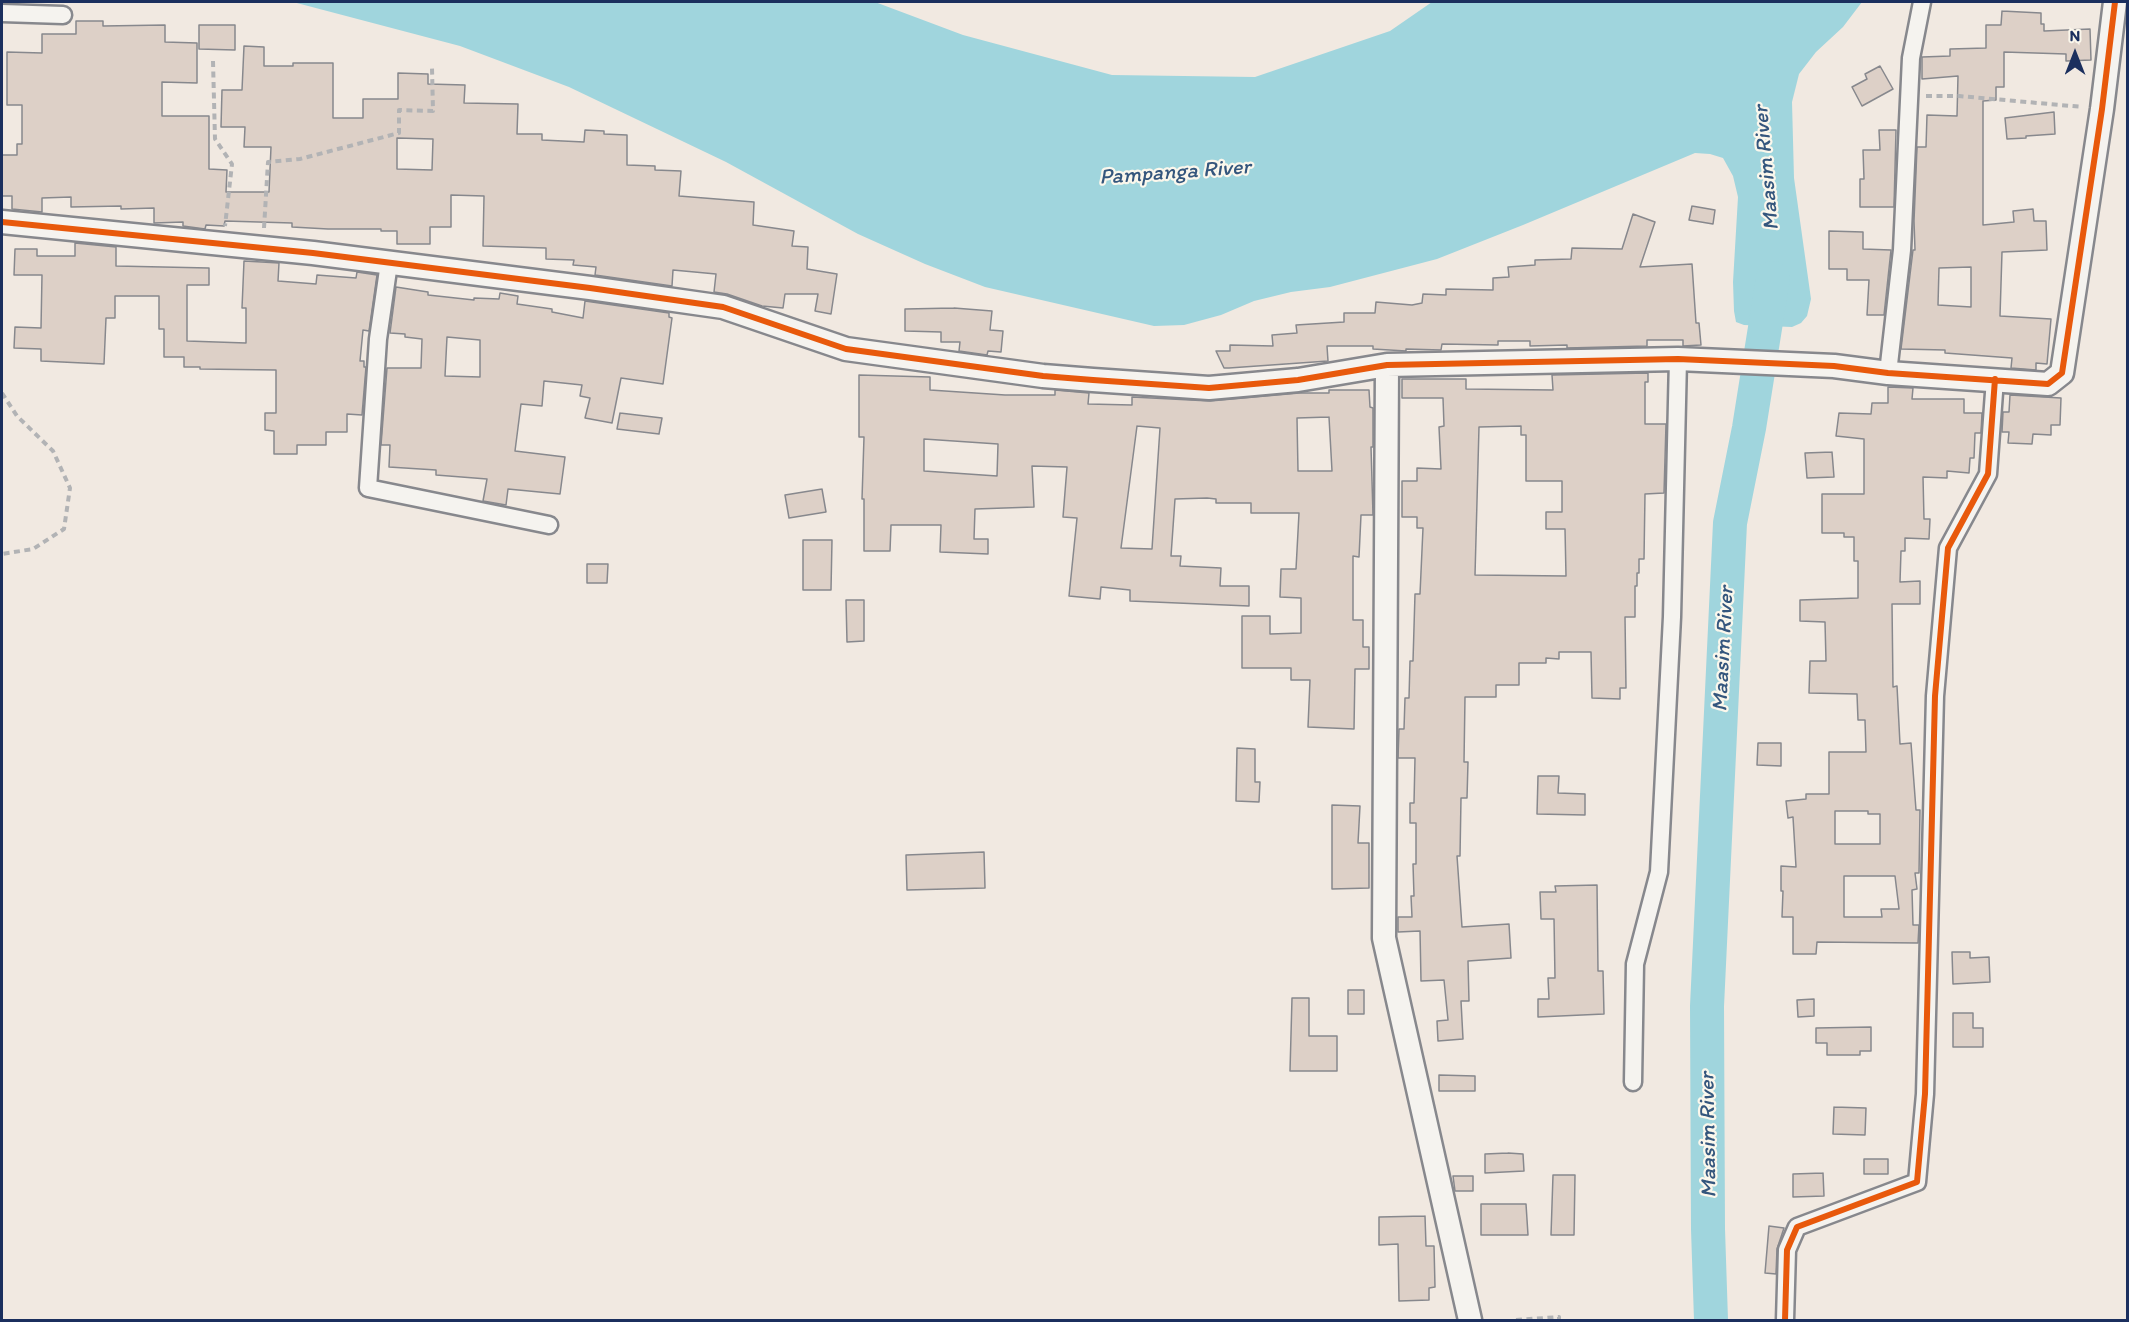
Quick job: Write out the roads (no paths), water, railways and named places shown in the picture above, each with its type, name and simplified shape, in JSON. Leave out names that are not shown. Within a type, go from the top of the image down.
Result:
[{"type":"street","points":[[1888,373],[1902,250],[1911,97],[1911,58],[1922,2]]},
{"type":"street","points":[[2,222],[389,263],[723,307],[846,349],[1043,376],[1209,388],[1298,380],[1387,365],[1687,360],[1834,366],[1888,373],[2048,384],[2062,373],[2102,109],[2115,2]]},
{"type":"street","points":[[2,14],[63,15]]},
{"type":"street","points":[[389,263],[378,339],[368,488],[549,525]]},
{"type":"street","points":[[1633,1082],[1635,964],[1659,872],[1687,360]]},
{"type":"street","points":[[1387,365],[1384,938],[1470,1320]]},
{"type":"street","points":[[1785,1320],[1787,1250],[1797,1227],[1917,1182],[1925,1094],[1935,696],[1948,548],[1988,474],[1995,379]]},
{"type":"water","name":"Pampanga River","points":[[293,2],[875,2],[963,35],[1112,75],[1255,77],[1390,31],[1432,2],[1862,2],[1843,27],[1816,52],[1799,74],[1792,102],[1794,178],[1811,299],[1807,316],[1801,323],[1792,327],[1744,325],[1736,322],[1733,282],[1738,197],[1733,176],[1723,158],[1710,154],[1695,153],[1437,259],[1330,287],[1291,292],[1254,301],[1221,315],[1184,325],[1154,326],[985,287],[925,264],[858,234],[726,162],[569,87],[460,46]]},
{"type":"waterway","name":"Maasim River","points":[[1711,1320],[1708,1229],[1707,1006],[1730,523],[1749,428],[1773,278]]}]
